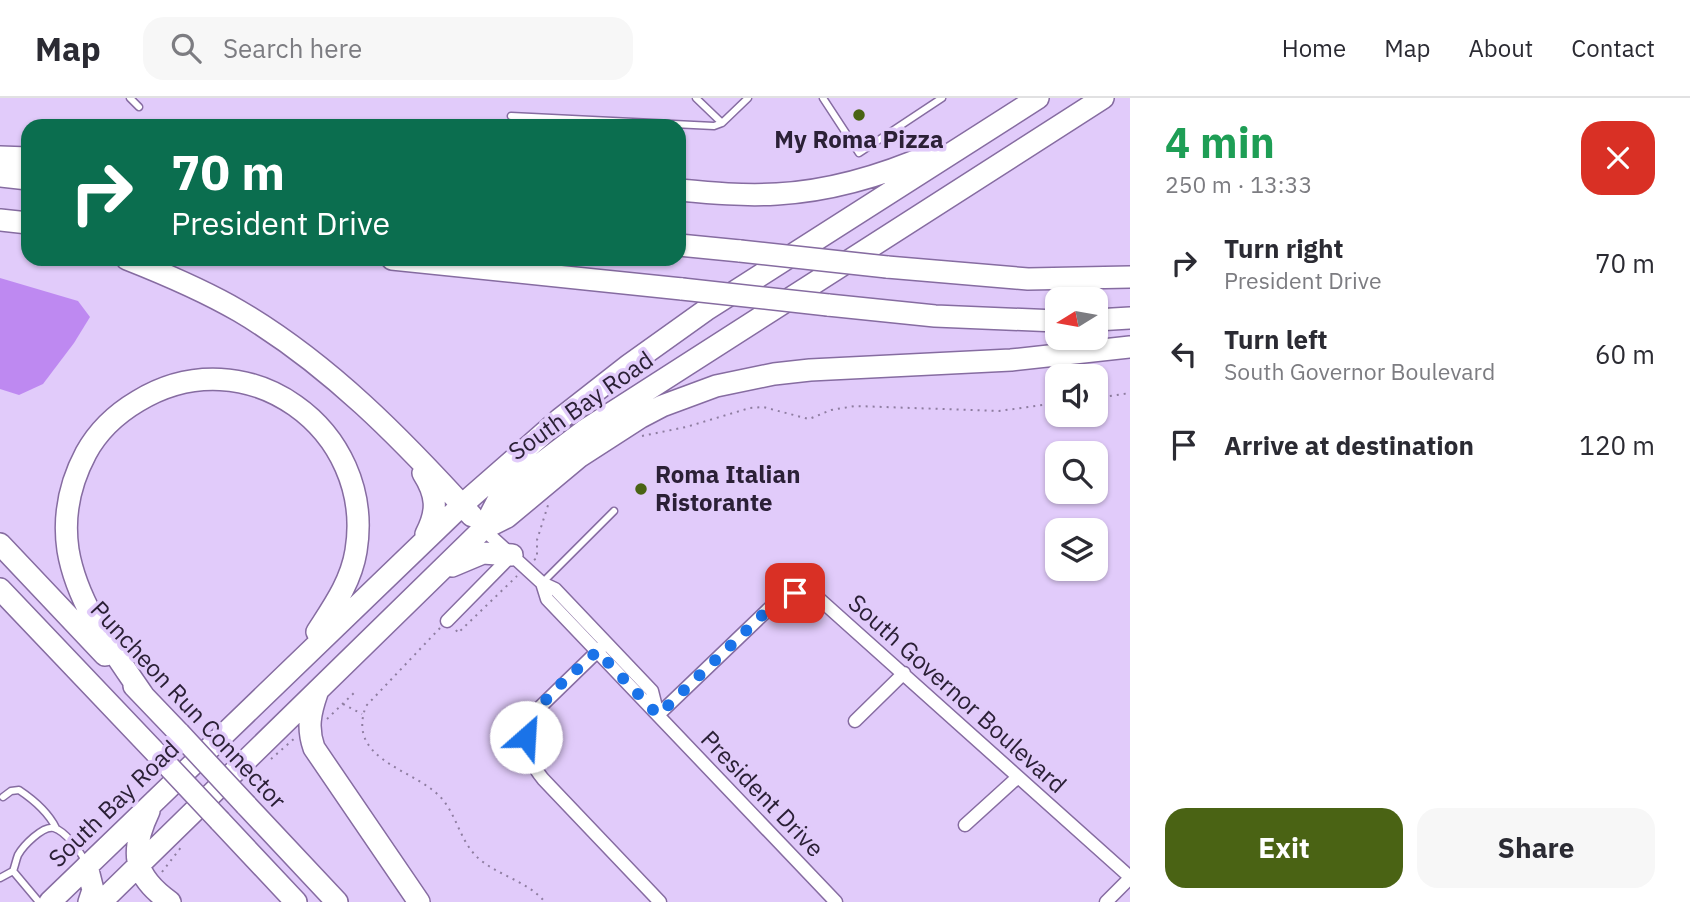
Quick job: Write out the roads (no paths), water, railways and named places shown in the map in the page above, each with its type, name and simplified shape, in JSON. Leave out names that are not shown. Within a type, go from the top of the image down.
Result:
[{"type":"highway","name":"South Bay Road","points":[[50,902],[462,505],[570,411],[669,336],[749,282],[1038,98]]},
{"type":"highway","name":"South Bay Road","points":[[102,902],[483,529],[498,500],[527,474],[576,436],[1103,98]]},
{"type":"highway","points":[[686,190],[774,194],[827,188],[882,174],[990,128]]},
{"type":"highway","points":[[0,157],[21,158]]},
{"type":"highway","points":[[0,176],[21,178]]},
{"type":"highway","points":[[686,247],[1028,279],[1130,277]]},
{"type":"highway","points":[[143,266],[212,296],[283,339],[349,391],[483,529],[507,517],[579,457],[632,423],[663,406],[716,386],[810,370],[1011,360],[1130,347]]},
{"type":"highway","points":[[460,266],[935,316],[1045,321]]},
{"type":"highway","points":[[1108,319],[1130,318]]},
{"type":"highway","points":[[143,695],[101,632],[80,590],[68,550],[66,516],[73,480],[89,447],[99,434],[125,408],[153,392],[191,381],[227,380],[257,386],[277,394],[318,424],[331,439],[351,478],[358,515],[352,569],[336,602],[301,659]]},
{"type":"highway","points":[[407,448],[431,486],[436,501],[434,516],[421,544]]},
{"type":"highway","name":"Puncheon Run Connector","points":[[0,544],[337,902]]},
{"type":"highway","points":[[440,571],[483,553],[512,555]]},
{"type":"highway","points":[[0,589],[296,902]]},
{"type":"highway","points":[[317,690],[309,720],[314,748],[419,902]]},
{"type":"highway","points":[[153,802],[137,838],[138,866],[151,887],[170,902]]},
{"type":"highway","points":[[87,866],[93,890],[89,902]]},
{"type":"street","name":"President Drive","points":[[483,529],[542,583],[547,599],[602,647],[658,715],[836,902]]},
{"type":"street","points":[[447,621],[512,555]]},
{"type":"street","name":"South Governor Boulevard","points":[[658,715],[776,602],[795,593],[804,592],[816,596],[1130,877]]},
{"type":"street","points":[[602,647],[535,712],[528,725],[526,748],[535,769],[543,779],[660,902]]},
{"type":"street","points":[[855,721],[904,673]]},
{"type":"street","points":[[965,825],[1018,777]]},
{"type":"street","points":[[1106,902],[1130,877]]},
{"type":"lane","points":[[130,98],[139,107]]},
{"type":"lane","points":[[696,98],[722,123]]},
{"type":"lane","points":[[686,125],[722,123],[748,98]]},
{"type":"lane","points":[[823,98],[859,153],[942,98]]},
{"type":"lane","points":[[512,116],[570,119]]},
{"type":"lane","points":[[542,583],[614,511]]},
{"type":"lane","points":[[3,794],[19,790],[31,797],[79,851],[87,866]]},
{"type":"lane","points":[[0,878],[13,871],[19,852],[42,831],[49,827],[56,828]]},
{"type":"lane","points":[[13,871],[38,902]]},
{"type":"place","name":"My Roma Pizza","points":[[859,115]]},
{"type":"place","name":"Roma Italian Ristorante","points":[[641,489]]}]
